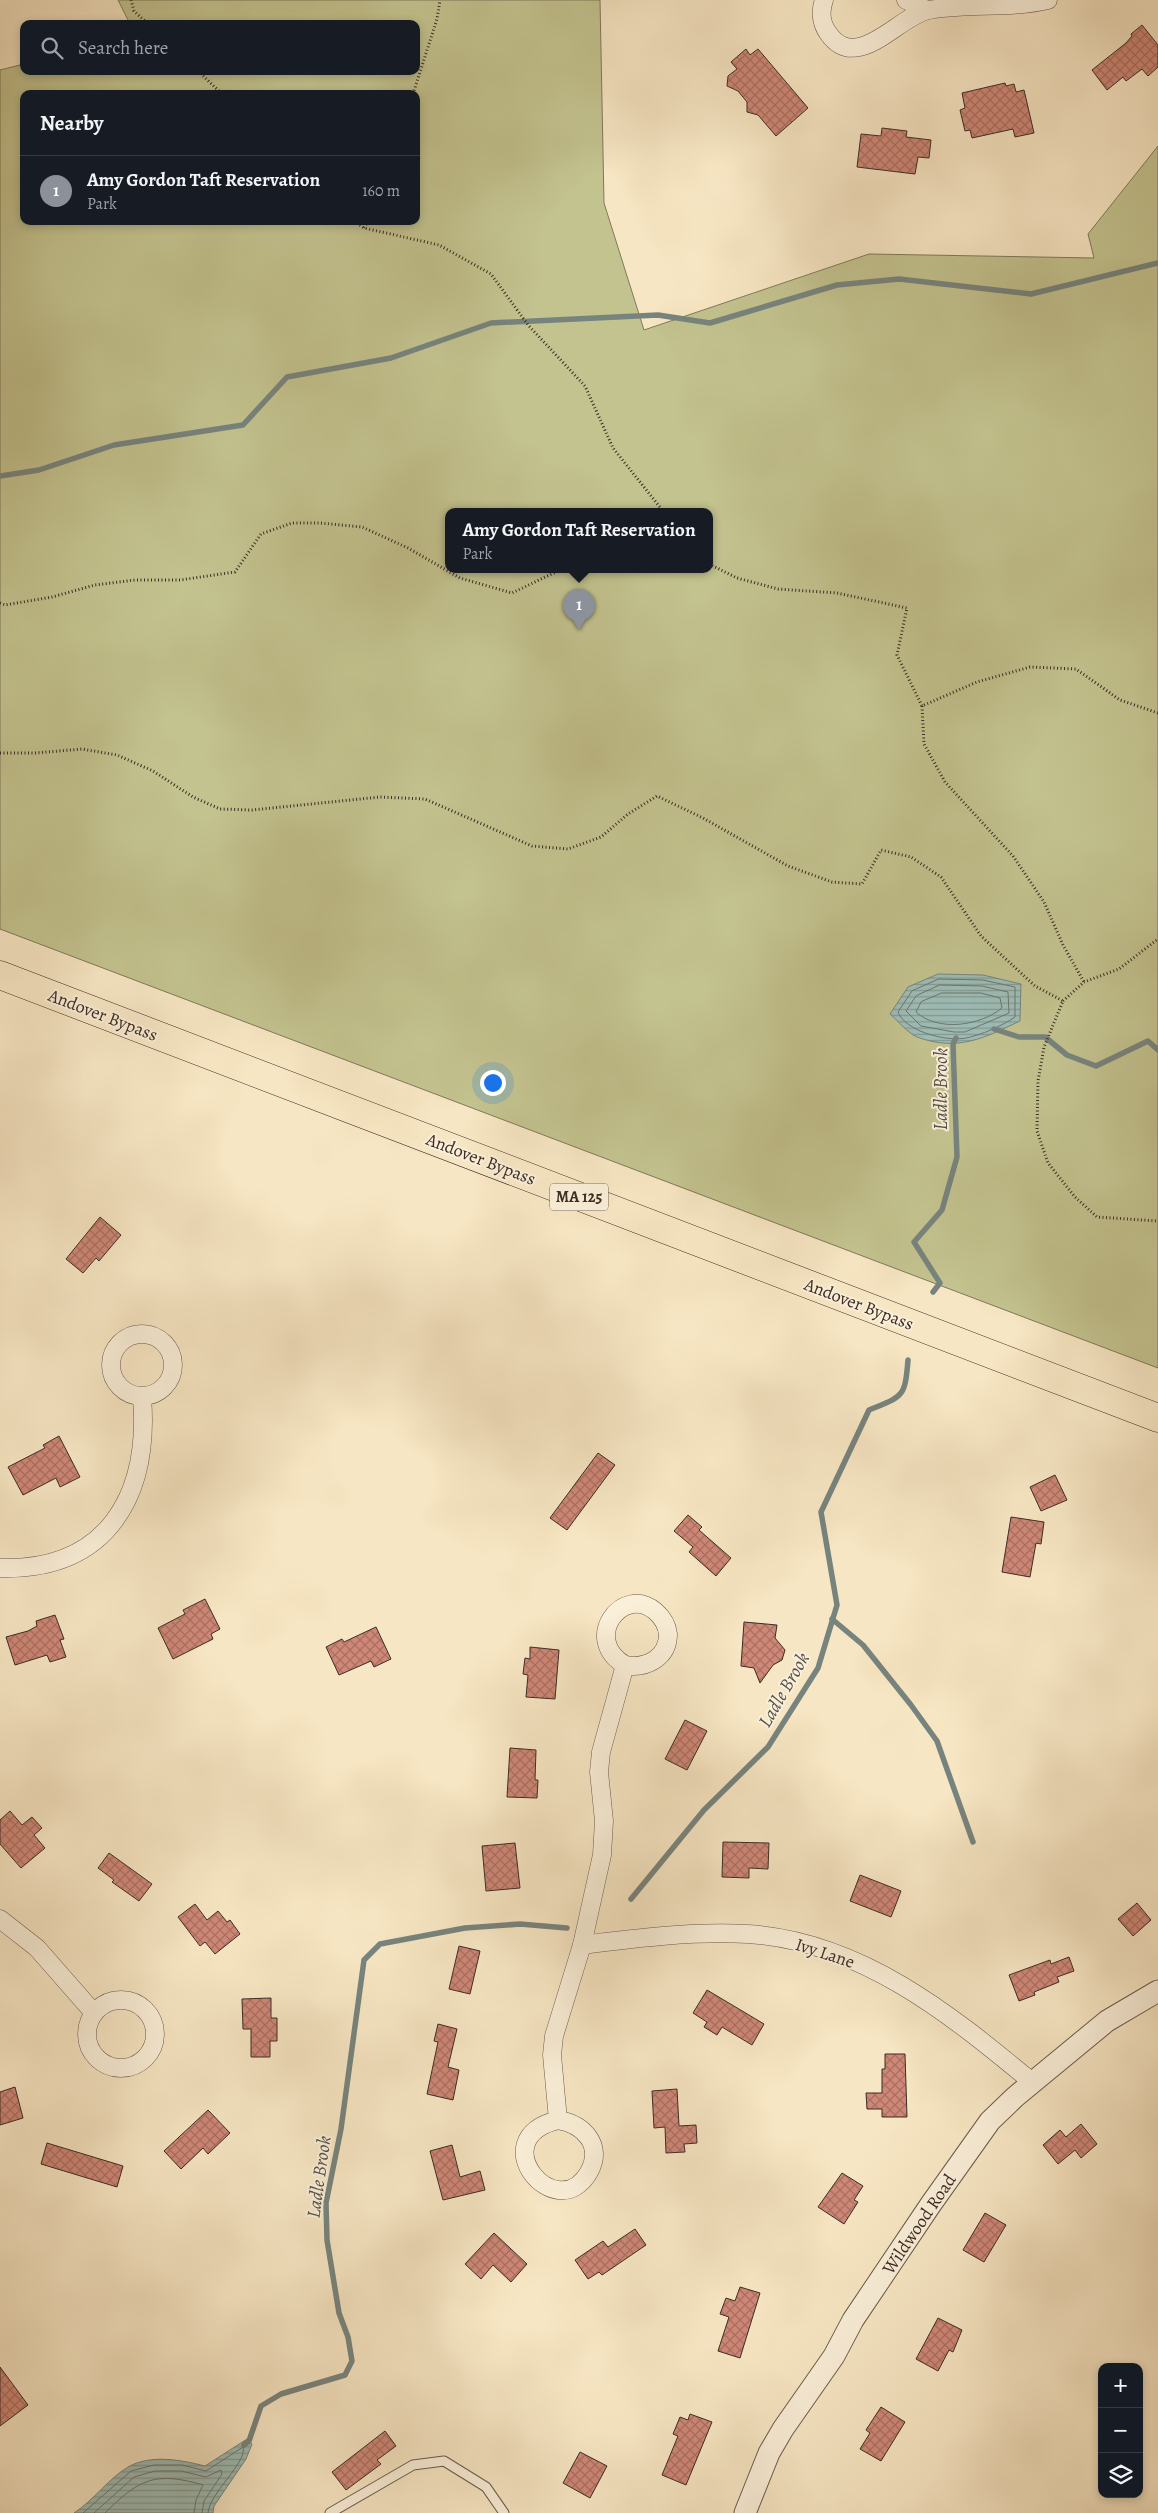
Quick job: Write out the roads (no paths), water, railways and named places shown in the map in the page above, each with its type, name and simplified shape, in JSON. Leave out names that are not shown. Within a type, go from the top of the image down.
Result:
[{"type":"main road","name":"Andover Bypass","points":[[0,975],[1158,1418]]},
{"type":"street","points":[[824,0],[822,18],[826,30],[836,41],[850,47],[872,43],[927,10],[1048,0]]},
{"type":"street","points":[[906,0],[927,10]]},
{"type":"street","points":[[0,1568],[39,1566],[60,1561],[78,1554],[108,1528],[130,1495],[136,1476],[143,1438],[142,1396]]},
{"type":"street","points":[[558,2120],[552,2055],[554,2036],[582,1945],[602,1855],[604,1821],[599,1772],[601,1752],[625,1665]]},
{"type":"street","points":[[0,1919],[37,1948],[94,2013]]},
{"type":"street","name":"Ivy Lane","points":[[582,1945],[646,1937],[749,1934],[831,1950],[877,1972],[937,2009],[971,2032],[1032,2082]]},
{"type":"street","name":"Wildwood Road","points":[[745,2513],[769,2453],[782,2429],[834,2356],[853,2320],[990,2121],[1032,2082],[1044,2075],[1107,2021],[1158,1991]]},
{"type":"lane","points":[[330,2513],[413,2465],[444,2461],[486,2487],[504,2513]]},
{"type":"water","points":[[938,974],[983,975],[1021,984],[1020,1021],[994,1033],[958,1043],[945,1043],[917,1037],[890,1014],[908,987]]},
{"type":"water","points":[[247,2439],[252,2444],[246,2459],[214,2506],[213,2513],[74,2513],[107,2483],[128,2467],[137,2463],[166,2459],[205,2466]]},
{"type":"waterway","points":[[0,476],[39,470],[114,445],[243,425],[287,377],[391,358],[491,323],[658,315],[710,323],[837,285],[899,279],[1031,294],[1158,263]]},
{"type":"waterway","name":"Ladle Brook","points":[[994,1029],[1019,1037],[1045,1037],[1067,1055],[1096,1066],[1148,1041],[1158,1050]]},
{"type":"waterway","name":"Ladle Brook","points":[[933,1292],[940,1283],[914,1242],[942,1210],[957,1157],[953,1044],[956,1038]]},
{"type":"waterway","name":"Ladle Brook","points":[[631,1899],[704,1810],[768,1747],[818,1668],[837,1605],[821,1512],[869,1410],[889,1402],[900,1394],[903,1389],[908,1360]]},
{"type":"waterway","points":[[832,1619],[863,1645],[937,1741],[973,1842]]},
{"type":"waterway","name":"Ladle Brook","points":[[244,2445],[249,2441],[261,2406],[281,2394],[345,2375],[352,2361],[348,2337],[339,2313],[327,2240],[326,2203],[341,2129],[364,1960],[380,1944],[465,1928],[520,1924],[567,1928]]},
{"type":"place","name":"Amy Gordon Taft Reservation","points":[[579,630]]}]
